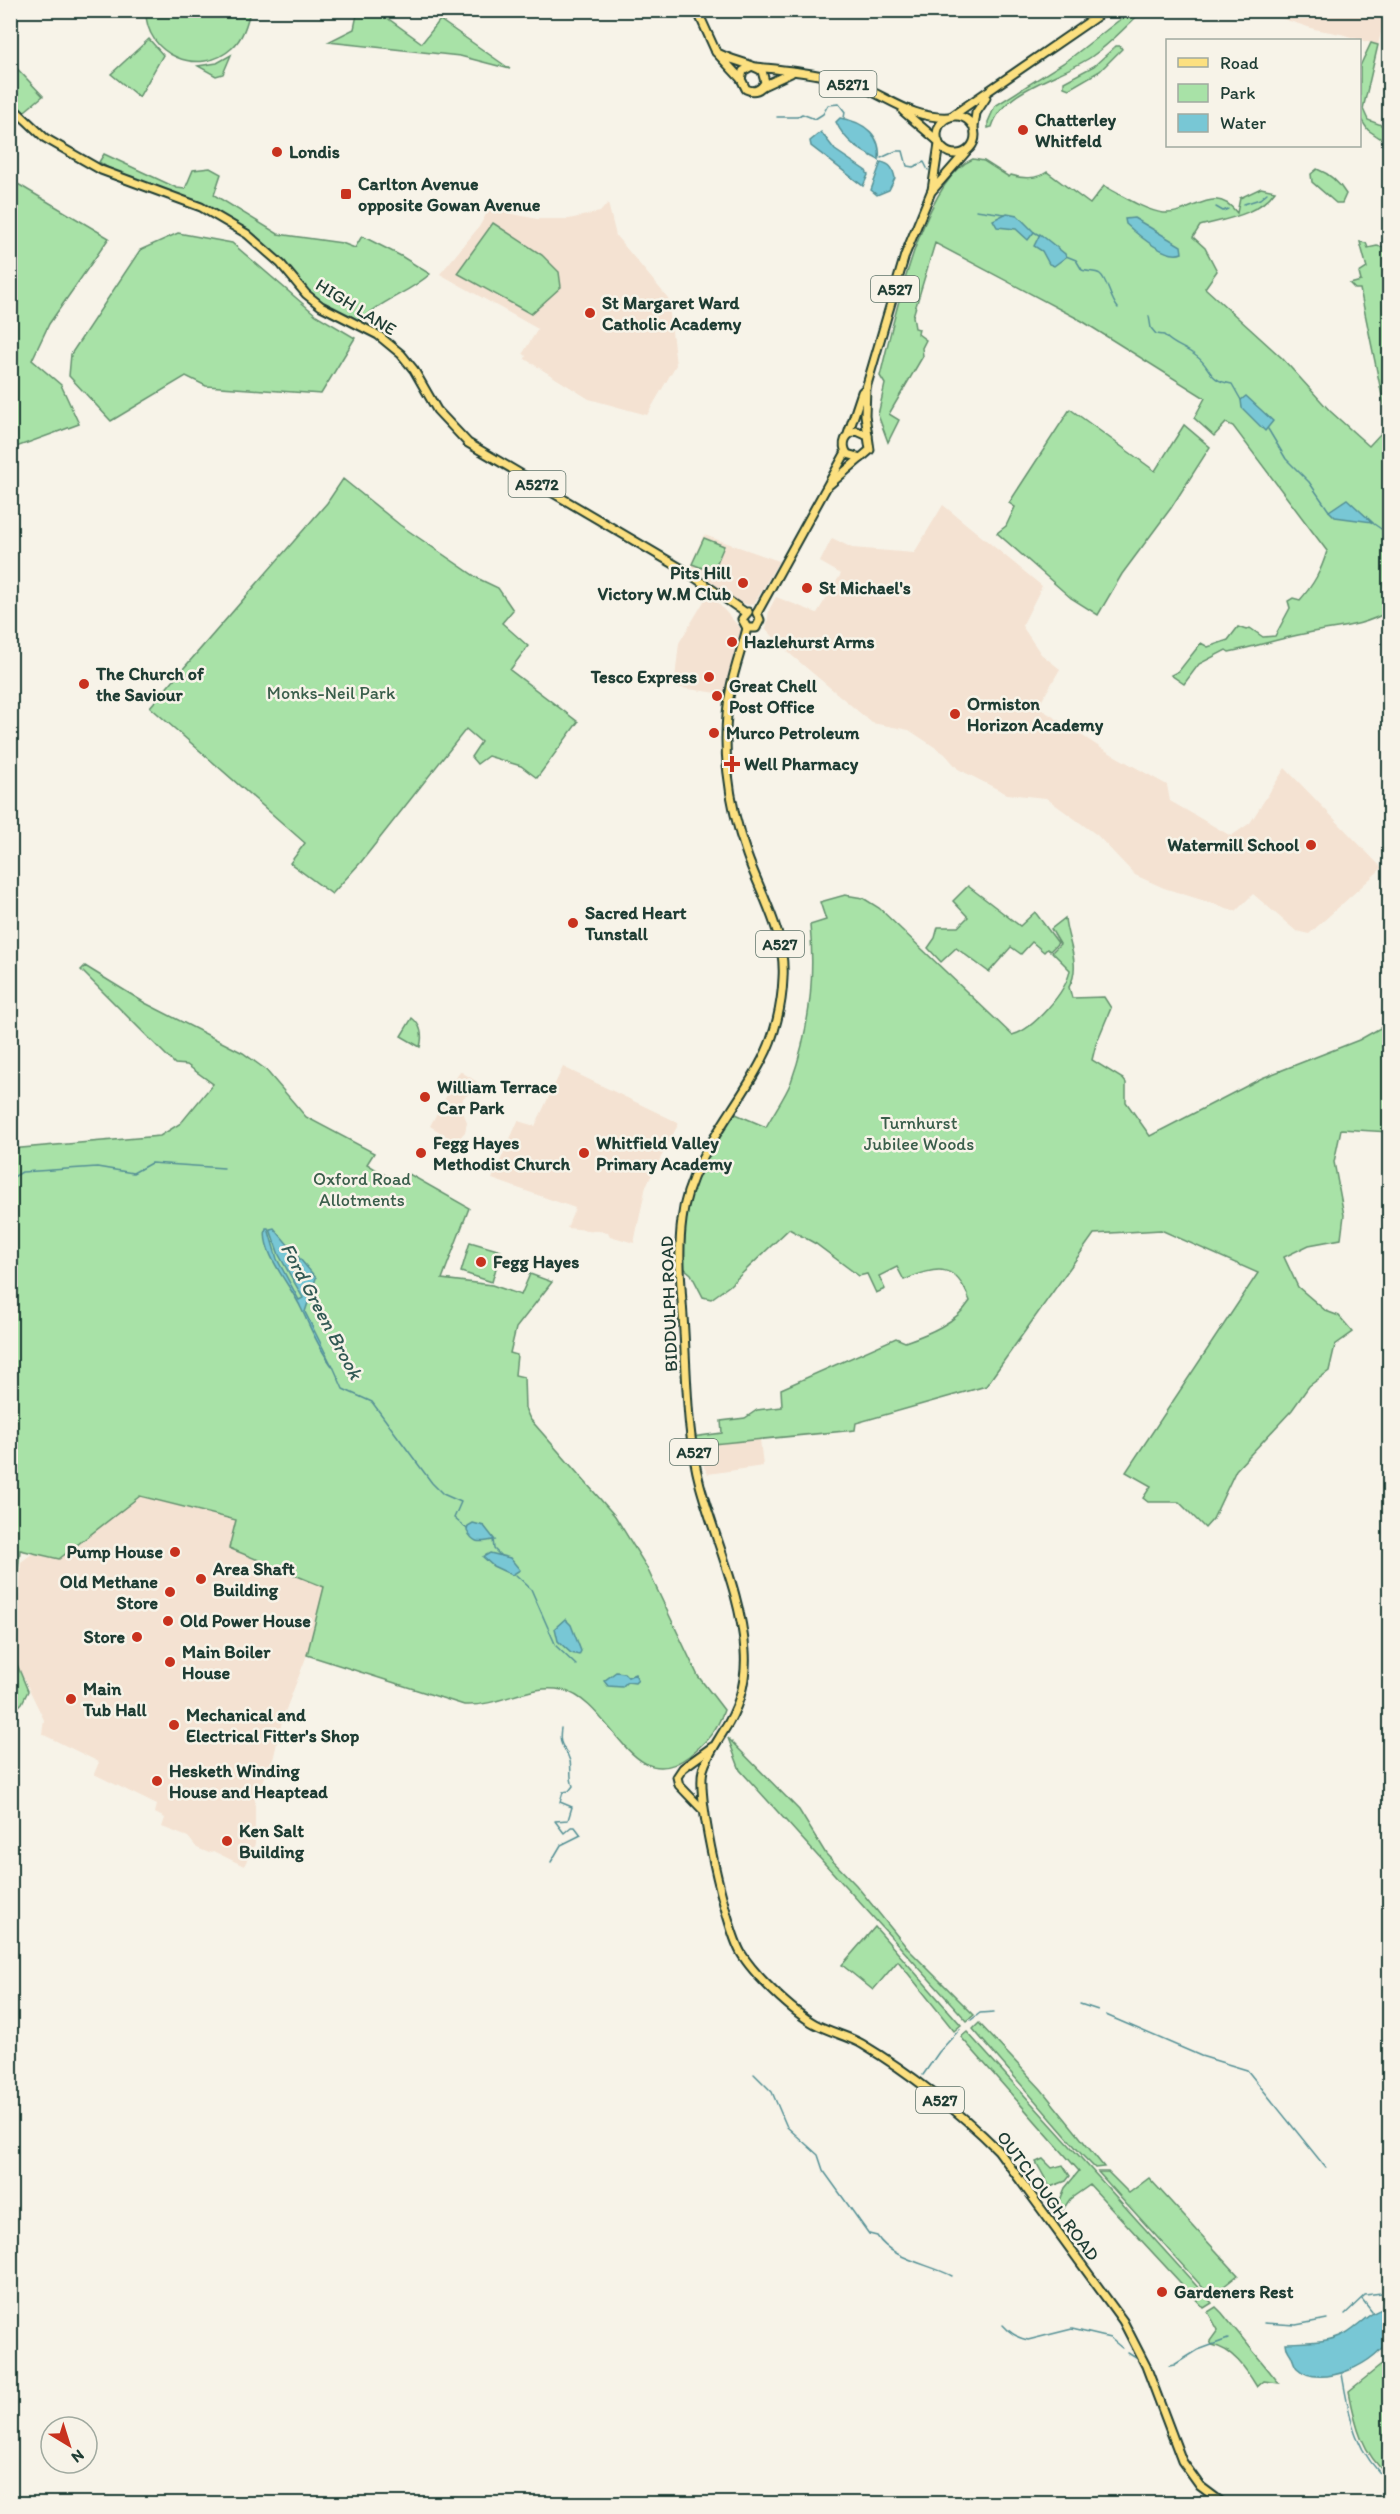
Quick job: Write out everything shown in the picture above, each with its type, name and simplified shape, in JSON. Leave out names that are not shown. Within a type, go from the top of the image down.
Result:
[{"type":"main road","points":[[697,10],[716,52],[741,79],[743,86],[750,91],[757,90],[763,86],[764,75],[754,67],[743,71],[741,79]]},
{"type":"main road","name":"A527","points":[[868,436],[865,416],[866,388],[905,255],[931,192],[940,125],[1106,10]]},
{"type":"main road","name":"A5271","points":[[716,52],[728,60],[754,67],[797,72],[861,87],[896,106],[919,115],[950,117]]},
{"type":"main road","name":"A5271","points":[[763,86],[797,72]]},
{"type":"main road","name":"A527","points":[[931,192],[973,143],[974,127],[980,105],[992,91]]},
{"type":"main road","name":"HIGH LANE","points":[[10,105],[45,138],[101,170],[201,207],[248,234],[276,259],[306,294],[321,306],[378,335],[401,354],[414,370],[437,410],[468,443],[684,570],[726,601],[746,612]]},
{"type":"main road","name":"A5271","points":[[896,106],[938,143]]},
{"type":"main road","points":[[950,117],[966,118],[974,127]]},
{"type":"main road","points":[[938,143],[951,154],[966,152]]},
{"type":"main road","name":"A527","points":[[848,434],[862,392],[866,388]]},
{"type":"main road","points":[[857,431],[868,436],[870,450],[861,458],[851,457],[846,452],[843,444],[848,434],[857,431]]},
{"type":"main road","name":"A527","points":[[747,628],[759,625],[760,620],[757,613],[846,452]]},
{"type":"main road","name":"A527","points":[[829,485],[861,458]]},
{"type":"main road","name":"HIGH LANE","points":[[726,601],[742,622]]},
{"type":"main road","points":[[747,628],[742,622],[746,612],[757,613]]},
{"type":"main road","name":"BIDDULPH ROAD","points":[[702,1779],[714,1746],[738,1703],[745,1676],[745,1652],[740,1618],[699,1482],[693,1446],[680,1262],[682,1217],[689,1191],[705,1156],[764,1057],[778,1014],[784,974],[779,935],[740,834],[728,772],[729,703],[747,628]]},
{"type":"main road","name":"BIDDULPH ROAD","points":[[687,1766],[714,1746]]},
{"type":"main road","points":[[687,1766],[695,1767],[702,1779],[697,1789],[686,1790],[679,1785],[677,1777],[680,1770],[687,1766]]},
{"type":"main road","name":"OUTCLOUGH ROAD","points":[[702,1779],[702,1809],[729,1922],[742,1955],[795,2011],[817,2025],[861,2043],[977,2129],[998,2150],[1123,2320],[1146,2366],[1176,2446],[1190,2472],[1200,2486],[1224,2504]]},
{"type":"main road","name":"OUTCLOUGH ROAD","points":[[686,1790],[702,1809]]},
{"type":"shaded area","points":[[1259,11],[1386,11],[1378,45],[1314,29]]},
{"type":"shaded area","name":"St Margaret Ward Catholic Academy","points":[[608,203],[616,236],[668,298],[676,365],[647,415],[589,399],[525,359],[526,356],[523,353],[538,329],[440,274],[479,227],[489,209],[537,219],[569,219],[600,212]]},
{"type":"shaded area","name":"Ormiston Horizon Academy","points":[[943,505],[1042,586],[1022,626],[1041,654],[1060,669],[1038,707],[1101,748],[1167,785],[1170,801],[1231,836],[1250,823],[1285,768],[1382,868],[1309,934],[1296,931],[1253,894],[1236,911],[1164,888],[1135,875],[1097,835],[1046,798],[1007,794],[958,769],[945,754],[909,730],[872,723],[790,654],[766,629],[769,610],[776,597],[817,613],[841,574],[820,562],[832,538],[852,548],[914,553]]},
{"type":"shaded area","points":[[704,535],[779,561],[754,604],[738,602],[690,566]]},
{"type":"shaded area","points":[[709,593],[741,629],[725,694],[674,687],[679,643]]},
{"type":"shaded area","name":"Whitfield Valley Primary Academy","points":[[563,1067],[679,1123],[646,1186],[634,1243],[610,1236],[608,1232],[567,1228],[575,1208],[492,1179],[518,1121],[535,1126]]},
{"type":"shaded area","points":[[460,1071],[482,1085],[463,1098],[461,1107],[467,1122],[465,1132],[456,1142],[430,1126]]},
{"type":"shaded area","points":[[760,1439],[763,1466],[708,1474],[699,1446]]},
{"type":"shaded area","points":[[140,1496],[236,1520],[230,1548],[324,1587],[307,1655],[283,1717],[273,1760],[255,1799],[255,1844],[244,1866],[213,1851],[209,1853],[197,1848],[188,1837],[162,1827],[165,1818],[155,1813],[157,1805],[94,1774],[99,1762],[42,1734],[44,1720],[16,1662],[21,1562],[33,1553],[59,1559]]},
{"type":"green space","points":[[146,10],[250,11],[242,35],[232,48],[219,57],[205,61],[190,61],[164,50],[155,40],[148,26]]},
{"type":"green space","points":[[358,10],[390,11],[386,17],[422,43],[440,20],[510,69],[460,56],[328,42],[354,29]]},
{"type":"green space","points":[[1131,11],[1142,11],[1091,57],[1020,93],[998,114],[992,127],[988,128],[988,122],[995,106],[1068,60]]},
{"type":"green space","points":[[149,39],[163,55],[139,97],[111,74]]},
{"type":"green space","points":[[1371,43],[1378,45],[1363,109],[1368,120],[1389,128],[1389,144],[1368,130],[1361,120],[1361,64]]},
{"type":"green space","points":[[1116,46],[1122,49],[1100,71],[1069,89],[1064,87],[1064,82],[1094,66]]},
{"type":"green space","points":[[231,55],[223,74],[216,76],[198,66],[217,63]]},
{"type":"green space","points":[[10,61],[43,96],[20,115],[11,105]]},
{"type":"green space","points":[[104,154],[177,188],[185,189],[193,170],[210,168],[221,174],[214,195],[278,234],[342,243],[355,248],[362,236],[430,274],[375,309],[359,324],[321,306],[281,264],[214,214],[133,184],[99,162]]},
{"type":"green space","points":[[973,159],[984,161],[1009,177],[1011,175],[1034,177],[1047,172],[1090,204],[1104,186],[1141,206],[1164,213],[1175,212],[1211,200],[1220,200],[1237,213],[1240,198],[1261,188],[1275,191],[1260,206],[1251,211],[1200,226],[1193,237],[1205,248],[1217,271],[1205,288],[1282,358],[1330,411],[1369,446],[1382,432],[1386,415],[1360,289],[1355,289],[1350,284],[1361,281],[1359,273],[1367,268],[1360,242],[1366,243],[1368,248],[1377,246],[1389,249],[1389,611],[1358,624],[1294,636],[1229,652],[1226,650],[1199,664],[1184,684],[1171,675],[1179,671],[1201,643],[1208,647],[1228,640],[1238,627],[1246,630],[1250,628],[1263,637],[1275,636],[1290,608],[1288,601],[1293,598],[1300,600],[1305,594],[1316,577],[1327,551],[1233,426],[1226,423],[1214,436],[1194,418],[1205,398],[1082,321],[935,243],[913,316],[915,328],[919,329],[918,334],[926,340],[922,348],[923,356],[889,414],[899,420],[888,442],[878,415],[885,384],[880,376],[912,256],[939,195],[955,172]]},
{"type":"green space","points":[[1317,169],[1337,182],[1346,194],[1342,203],[1336,203],[1312,182],[1311,174]]},
{"type":"green space","points":[[11,180],[109,238],[49,324],[32,360],[61,385],[79,424],[11,449]]},
{"type":"green space","points":[[493,223],[542,255],[559,272],[561,287],[531,314],[457,273]]},
{"type":"green space","points":[[178,233],[232,243],[316,315],[355,338],[321,394],[206,386],[186,376],[111,421],[69,376],[71,354],[140,250]]},
{"type":"green space","points":[[1070,409],[1155,471],[1184,425],[1210,447],[1171,508],[1122,574],[1098,615],[1071,598],[997,533],[1006,526],[1015,507],[1009,503]]},
{"type":"green space","name":"Monks-Neil Park","points":[[343,479],[400,525],[479,579],[498,588],[513,610],[502,623],[528,646],[510,670],[578,722],[537,778],[521,766],[488,756],[477,764],[471,757],[481,742],[466,729],[361,862],[332,894],[290,863],[305,843],[150,707],[327,503]]},
{"type":"green space","points":[[704,538],[724,546],[713,572],[692,564]]},
{"type":"green space","points":[[968,886],[1020,926],[1035,912],[1058,943],[1050,951],[1047,949],[1044,952],[1032,942],[1021,954],[1011,947],[989,972],[956,948],[941,962],[928,948],[935,938],[938,927],[958,927],[968,917],[953,901]]},
{"type":"green space","name":"Turnhurst Jubilee Woods","points":[[845,895],[863,898],[879,908],[1012,1035],[1030,1026],[1039,1018],[1068,979],[1070,970],[1052,952],[1060,944],[1051,929],[1065,918],[1074,962],[1073,979],[1069,987],[1072,998],[1104,997],[1111,1008],[1092,1060],[1123,1079],[1126,1083],[1126,1102],[1150,1136],[1262,1078],[1359,1040],[1389,1023],[1389,1132],[1341,1129],[1334,1162],[1344,1215],[1341,1239],[1309,1245],[1284,1257],[1298,1287],[1326,1311],[1339,1316],[1353,1332],[1335,1345],[1329,1371],[1309,1386],[1292,1410],[1236,1470],[1213,1519],[1205,1528],[1179,1502],[1148,1502],[1143,1498],[1151,1486],[1126,1472],[1258,1273],[1161,1230],[1094,1234],[986,1386],[856,1423],[855,1430],[693,1446],[692,1437],[722,1433],[721,1421],[745,1418],[757,1410],[782,1407],[781,1389],[896,1338],[905,1342],[932,1331],[957,1316],[970,1301],[959,1279],[952,1274],[936,1270],[904,1280],[897,1267],[879,1276],[885,1289],[876,1293],[867,1274],[859,1276],[816,1244],[789,1229],[729,1286],[711,1299],[703,1297],[691,1274],[677,1262],[682,1217],[705,1156],[731,1112],[766,1127],[789,1088],[802,1044],[809,1004],[812,964],[810,925],[826,920],[820,902]]},
{"type":"green space","name":"Oxford Road Allotments","points":[[85,966],[145,1003],[243,1053],[265,1069],[306,1117],[374,1153],[367,1164],[401,1185],[409,1174],[469,1208],[442,1279],[492,1285],[521,1295],[530,1274],[552,1282],[516,1328],[510,1353],[517,1355],[515,1375],[524,1377],[525,1408],[530,1419],[615,1516],[646,1566],[698,1676],[724,1710],[710,1736],[689,1756],[669,1766],[652,1766],[622,1744],[595,1711],[579,1698],[562,1690],[538,1690],[490,1703],[464,1705],[307,1655],[324,1587],[229,1548],[236,1520],[140,1496],[59,1559],[20,1550],[11,1650],[28,1691],[22,1703],[11,1714],[10,1149],[160,1136],[181,1123],[213,1084],[187,1065],[175,1064],[81,970]]},
{"type":"green space","points":[[412,1018],[421,1031],[420,1047],[401,1036]]},
{"type":"green space","name":"Fegg Hayes","points":[[470,1242],[501,1251],[492,1282],[461,1272]]},
{"type":"green space","points":[[728,1738],[799,1810],[826,1854],[856,1885],[908,1949],[974,2015],[967,2021],[740,1770]]},
{"type":"green space","points":[[875,1927],[961,2025],[954,2031],[898,1961],[873,1990],[842,1965]]},
{"type":"green space","points":[[979,2023],[1041,2089],[1104,2167],[1095,2168],[1083,2156],[973,2029]]},
{"type":"green space","points":[[967,2032],[1212,2303],[1204,2308],[1090,2185],[1070,2199],[1060,2214],[1056,2210],[1065,2188],[1079,2171],[961,2037]]},
{"type":"green space","points":[[1043,2159],[1052,2168],[1063,2165],[1070,2176],[1066,2181],[1050,2187],[1036,2162]]},
{"type":"green space","points":[[1098,2172],[1108,2172],[1129,2193],[1149,2178],[1238,2275],[1214,2294],[1205,2290]]},
{"type":"green space","points":[[1216,2307],[1279,2383],[1264,2381],[1257,2387],[1233,2355],[1212,2345],[1210,2341],[1218,2330],[1208,2312]]},
{"type":"green space","points":[[1389,2359],[1389,2412],[1384,2434],[1385,2444],[1389,2448],[1389,2476],[1366,2448],[1357,2426],[1349,2391]]},
{"type":"water","points":[[840,118],[857,123],[870,132],[878,144],[879,160],[860,149],[844,135],[836,122]]},
{"type":"water","points":[[821,132],[835,150],[866,171],[868,175],[863,186],[811,146],[810,141]]},
{"type":"water","points":[[881,162],[891,167],[895,178],[889,190],[877,195],[871,190]]},
{"type":"water","points":[[1007,213],[1017,215],[1034,232],[1028,240],[1016,229],[997,227],[993,220]]},
{"type":"water","points":[[1134,218],[1181,246],[1182,253],[1168,253],[1145,240],[1126,224],[1125,219]]},
{"type":"water","points":[[1040,234],[1065,254],[1066,257],[1054,266],[1049,264],[1042,251],[1034,246]]},
{"type":"water","points":[[1246,396],[1273,421],[1265,431],[1242,408],[1241,400]]},
{"type":"water","points":[[1347,499],[1372,522],[1335,517],[1329,511]]},
{"type":"water","points":[[266,1228],[268,1228],[277,1259],[299,1300],[303,1298],[279,1255],[270,1229],[274,1228],[316,1278],[305,1312],[332,1366],[272,1258],[265,1237]]},
{"type":"water","points":[[473,1523],[484,1526],[495,1540],[479,1542],[473,1539],[467,1531],[468,1526]]},
{"type":"water","points":[[490,1553],[510,1558],[520,1570],[512,1575],[493,1566],[483,1557]]},
{"type":"water","points":[[565,1619],[571,1625],[581,1651],[579,1655],[571,1653],[558,1641],[555,1628]]},
{"type":"water","points":[[616,1672],[624,1673],[628,1677],[635,1674],[638,1680],[635,1683],[627,1682],[622,1687],[608,1686],[604,1681]]},
{"type":"water","points":[[1389,2307],[1390,2335],[1375,2355],[1363,2363],[1334,2375],[1320,2376],[1307,2374],[1296,2367],[1286,2343],[1332,2339],[1346,2333],[1372,2314]]},
{"type":"waterway","points":[[777,117],[797,117],[802,114],[815,119],[823,114],[828,105],[839,104],[845,112],[844,118]]},
{"type":"waterway","points":[[881,158],[896,151],[903,151],[907,166],[913,167],[924,162],[928,170]]},
{"type":"waterway","points":[[1244,204],[1260,199],[1267,193]]},
{"type":"waterway","points":[[1216,207],[1223,211],[1228,209]]},
{"type":"waterway","points":[[976,210],[1005,214]]},
{"type":"waterway","points":[[1034,232],[1039,235]]},
{"type":"waterway","points":[[1066,256],[1076,260],[1082,270],[1100,274],[1118,308]]},
{"type":"waterway","points":[[1149,316],[1151,328],[1156,334],[1164,335],[1196,356],[1214,377],[1232,384],[1241,400]]},
{"type":"waterway","points":[[1268,429],[1286,459],[1309,482],[1329,511]]},
{"type":"waterway","points":[[1371,522],[1390,535]]},
{"type":"waterway","name":"Ford Green Brook","points":[[10,1179],[22,1172],[97,1167],[133,1173],[151,1163],[224,1168]]},
{"type":"waterway","name":"Ford Green Brook","points":[[332,1364],[343,1389],[372,1402],[432,1483],[443,1494],[461,1502],[454,1518],[467,1529]]},
{"type":"waterway","name":"Ford Green Brook","points":[[493,1539],[494,1549],[500,1555]]},
{"type":"waterway","name":"Ford Green Brook","points":[[516,1575],[531,1589],[556,1646],[576,1665]]},
{"type":"waterway","name":"Ford Green Brook","points":[[551,1862],[561,1845],[581,1835],[575,1827],[571,1827],[564,1833],[555,1821],[568,1820],[572,1807],[560,1802],[563,1792],[569,1791],[573,1786],[570,1761],[560,1740],[561,1728]]},
{"type":"waterway","points":[[1080,2004],[1098,2010]]},
{"type":"waterway","points":[[971,2020],[980,2013],[994,2012]]},
{"type":"waterway","points":[[1106,2015],[1201,2056],[1247,2070],[1326,2168]]},
{"type":"waterway","points":[[923,2075],[939,2052],[960,2029]]},
{"type":"waterway","points":[[754,2074],[772,2092],[787,2127],[818,2155],[823,2170],[869,2234],[877,2236],[883,2244],[901,2256],[952,2276]]},
{"type":"waterway","points":[[1345,2314],[1365,2295],[1390,2292]]},
{"type":"waterway","points":[[1362,2299],[1372,2312]]},
{"type":"waterway","points":[[1264,2323],[1296,2325],[1327,2319]]},
{"type":"waterway","name":"Ford Green Brook","points":[[1003,2325],[1014,2335],[1028,2340],[1072,2329],[1110,2338],[1122,2348]]},
{"type":"waterway","points":[[1169,2366],[1198,2350],[1228,2339]]},
{"type":"waterway","points":[[1128,2353],[1136,2358]]},
{"type":"waterway","points":[[1342,2374],[1351,2420],[1361,2446],[1368,2459],[1390,2483]]},
{"type":"place","name":"Chatterley Whitfeld","points":[[1023,130]]},
{"type":"place","name":"Londis","points":[[277,152]]},
{"type":"place","name":"Carlton Avenue opposite Gowan Avenue","points":[[346,194]]},
{"type":"place","name":"St Margaret Ward Catholic Academy","points":[[590,313]]},
{"type":"place","name":"Pits Hill Victory W.M Club","points":[[743,583]]},
{"type":"place","name":"St Michael's","points":[[807,588]]},
{"type":"place","name":"Hazlehurst Arms","points":[[732,642]]},
{"type":"place","name":"Tesco Express","points":[[709,677]]},
{"type":"place","name":"The Church of the Saviour","points":[[84,684]]},
{"type":"place","name":"Great Chell Post Office","points":[[717,696]]},
{"type":"place","name":"Ormiston Horizon Academy","points":[[955,714]]},
{"type":"place","name":"Murco Petroleum","points":[[714,733]]},
{"type":"place","name":"Well Pharmacy","points":[[732,764]]},
{"type":"place","name":"Watermill School","points":[[1311,845]]},
{"type":"place","name":"Sacred Heart Tunstall","points":[[573,923]]},
{"type":"place","name":"William Terrace Car Park","points":[[425,1097]]},
{"type":"place","name":"Fegg Hayes Methodist Church","points":[[421,1153]]},
{"type":"place","name":"Whitfield Valley Primary Academy","points":[[584,1153]]},
{"type":"place","name":"Fegg Hayes","points":[[481,1262]]},
{"type":"place","name":"Pump House","points":[[175,1552]]},
{"type":"place","name":"Area Shaft Building","points":[[201,1579]]},
{"type":"place","name":"Old Methane Store","points":[[170,1592]]},
{"type":"place","name":"Old Power House","points":[[168,1621]]},
{"type":"place","name":"Store","points":[[137,1637]]},
{"type":"place","name":"Main Boiler House","points":[[170,1662]]},
{"type":"place","name":"Main Tub Hall","points":[[71,1699]]},
{"type":"place","name":"Mechanical and Electrical Fitter's Shop","points":[[174,1725]]},
{"type":"place","name":"Hesketh Winding House and Heaptead","points":[[157,1781]]},
{"type":"place","name":"Ken Salt Building","points":[[227,1841]]},
{"type":"place","name":"Gardeners Rest","points":[[1162,2292]]}]
